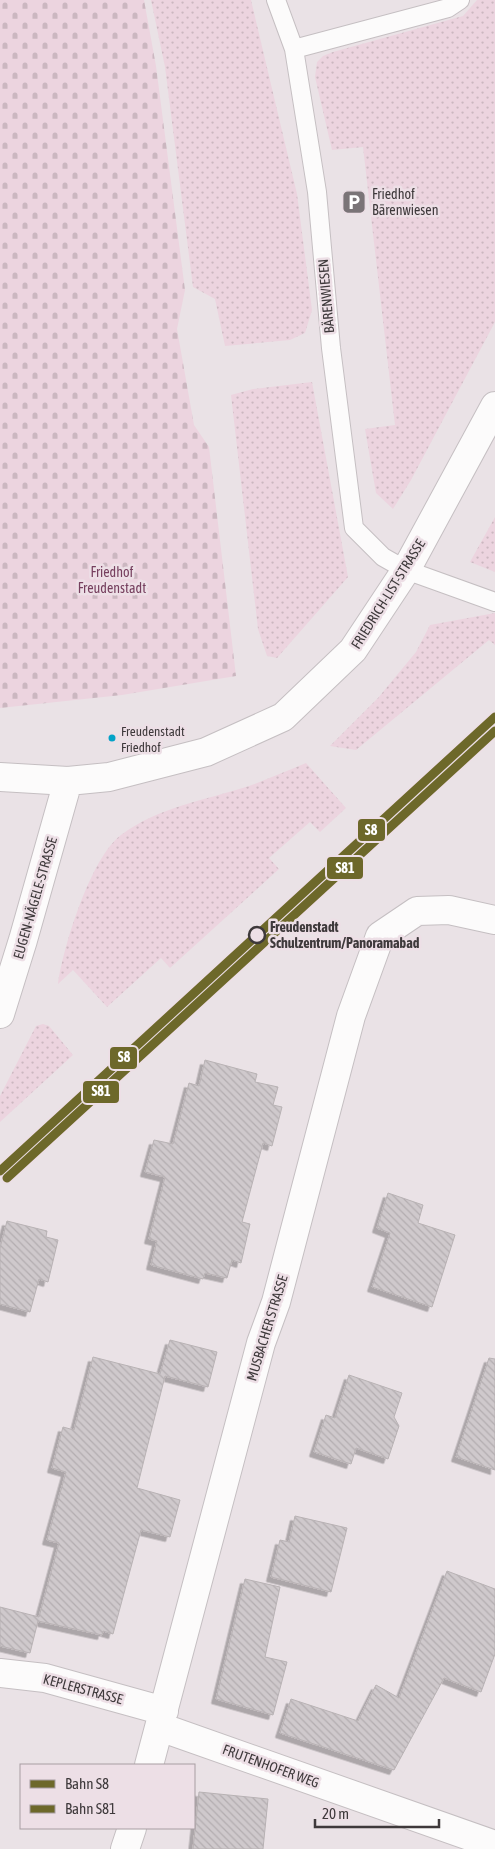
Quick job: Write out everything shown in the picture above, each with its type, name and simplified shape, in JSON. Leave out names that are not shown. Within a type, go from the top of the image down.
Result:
[{"type":"street","name":"FRIEDRICH-LIST-STRASSE","points":[[0,777],[68,781],[109,777],[206,752],[283,717],[353,650],[406,570],[495,406]]},
{"type":"street","name":"EUGEN-NÄGELE-STRASSE","points":[[0,1014],[16,968],[68,781]]},
{"type":"street","name":"MUSBACHER STRASSE","points":[[149,1764],[261,1343],[276,1302],[351,1016],[380,936],[417,911],[449,910],[495,920]]},
{"type":"street","name":"KEPLERSTRASSE","points":[[0,1673],[46,1678],[162,1719]]},
{"type":"street","name":"FRUTENHOFER WEG","points":[[162,1719],[495,1845]]},
{"type":"street","points":[[126,1849],[132,1829]]},
{"type":"lane","name":"BÄRENWIESEN","points":[[276,0],[294,49],[317,192],[331,348],[354,528],[383,557],[406,570],[495,602]]},
{"type":"lane","points":[[294,49],[451,3]]},
{"type":"green space","name":"Friedhof Freudenstadt","points":[[0,0],[144,0],[156,66],[185,290],[177,329],[194,425],[209,447],[236,676],[122,695],[0,708]]},
{"type":"green space","points":[[151,0],[251,0],[297,194],[312,310],[305,333],[290,340],[225,346],[215,299],[193,287],[165,67]]},
{"type":"green space","points":[[477,0],[495,0],[495,322],[411,480],[393,509],[376,493],[365,429],[395,425],[363,147],[332,150],[315,77],[317,62],[323,56],[333,52],[463,16]]},
{"type":"green space","points":[[312,382],[348,577],[277,658],[267,656],[258,629],[231,395],[253,389]]},
{"type":"green space","points":[[495,517],[495,572],[470,562]]},
{"type":"green space","points":[[495,613],[495,645],[489,640],[356,750],[330,746],[378,698],[416,652],[430,625]]},
{"type":"green space","points":[[306,763],[346,808],[320,832],[310,822],[269,858],[279,869],[170,968],[161,958],[107,1007],[73,970],[58,984],[72,926],[89,882],[99,862],[110,846],[121,835],[135,825],[166,811],[249,786]]},
{"type":"green space","points":[[43,1024],[49,1026],[73,1055],[0,1122],[0,1096],[36,1026]]},
{"type":"building","points":[[205,1060],[257,1074],[255,1082],[278,1087],[273,1105],[282,1107],[272,1146],[263,1143],[242,1222],[250,1224],[241,1263],[232,1260],[227,1278],[205,1273],[203,1279],[151,1265],[157,1241],[149,1239],[165,1177],[145,1172],[154,1140],[173,1144],[189,1083],[199,1086]]},
{"type":"building","points":[[388,1193],[423,1205],[418,1223],[455,1235],[432,1307],[372,1287],[390,1233],[377,1228]]},
{"type":"building","points":[[7,1221],[47,1231],[46,1237],[58,1240],[48,1282],[39,1279],[30,1312],[0,1304],[0,1248]]},
{"type":"building","points":[[170,1340],[217,1352],[208,1387],[165,1376],[137,1488],[180,1500],[170,1537],[141,1530],[113,1634],[103,1631],[102,1635],[38,1621],[30,1653],[0,1646],[0,1607],[39,1617],[59,1543],[47,1540],[66,1472],[52,1468],[63,1427],[74,1430],[93,1357],[160,1374]]},
{"type":"building","points":[[489,1358],[495,1359],[495,1470],[456,1457]]},
{"type":"building","points":[[349,1375],[402,1393],[394,1417],[399,1426],[388,1459],[356,1448],[351,1464],[314,1452],[326,1415],[335,1418]]},
{"type":"building","points":[[295,1516],[347,1528],[331,1592],[271,1577],[280,1540],[289,1542]]},
{"type":"building","points":[[447,1571],[495,1589],[495,1654],[481,1692],[444,1678],[394,1770],[280,1733],[291,1699],[358,1721],[376,1685],[399,1698]]},
{"type":"building","points":[[245,1579],[280,1587],[265,1657],[287,1662],[273,1715],[216,1699]]},
{"type":"building","points":[[199,1792],[268,1799],[263,1849],[193,1849]]},
{"type":"rail line","name":"S8","points":[[0,1171],[495,717]]},
{"type":"rail line","name":"S81","points":[[7,1178],[495,731]]},
{"type":"place","name":"Friedhof Bärenwiesen","points":[[354,202]]},
{"type":"place","name":"Freudenstadt Friedhof","points":[[112,738]]},
{"type":"place","name":"Freudenstadt Schulzentrum/Panoramabad","points":[[257,935]]}]
